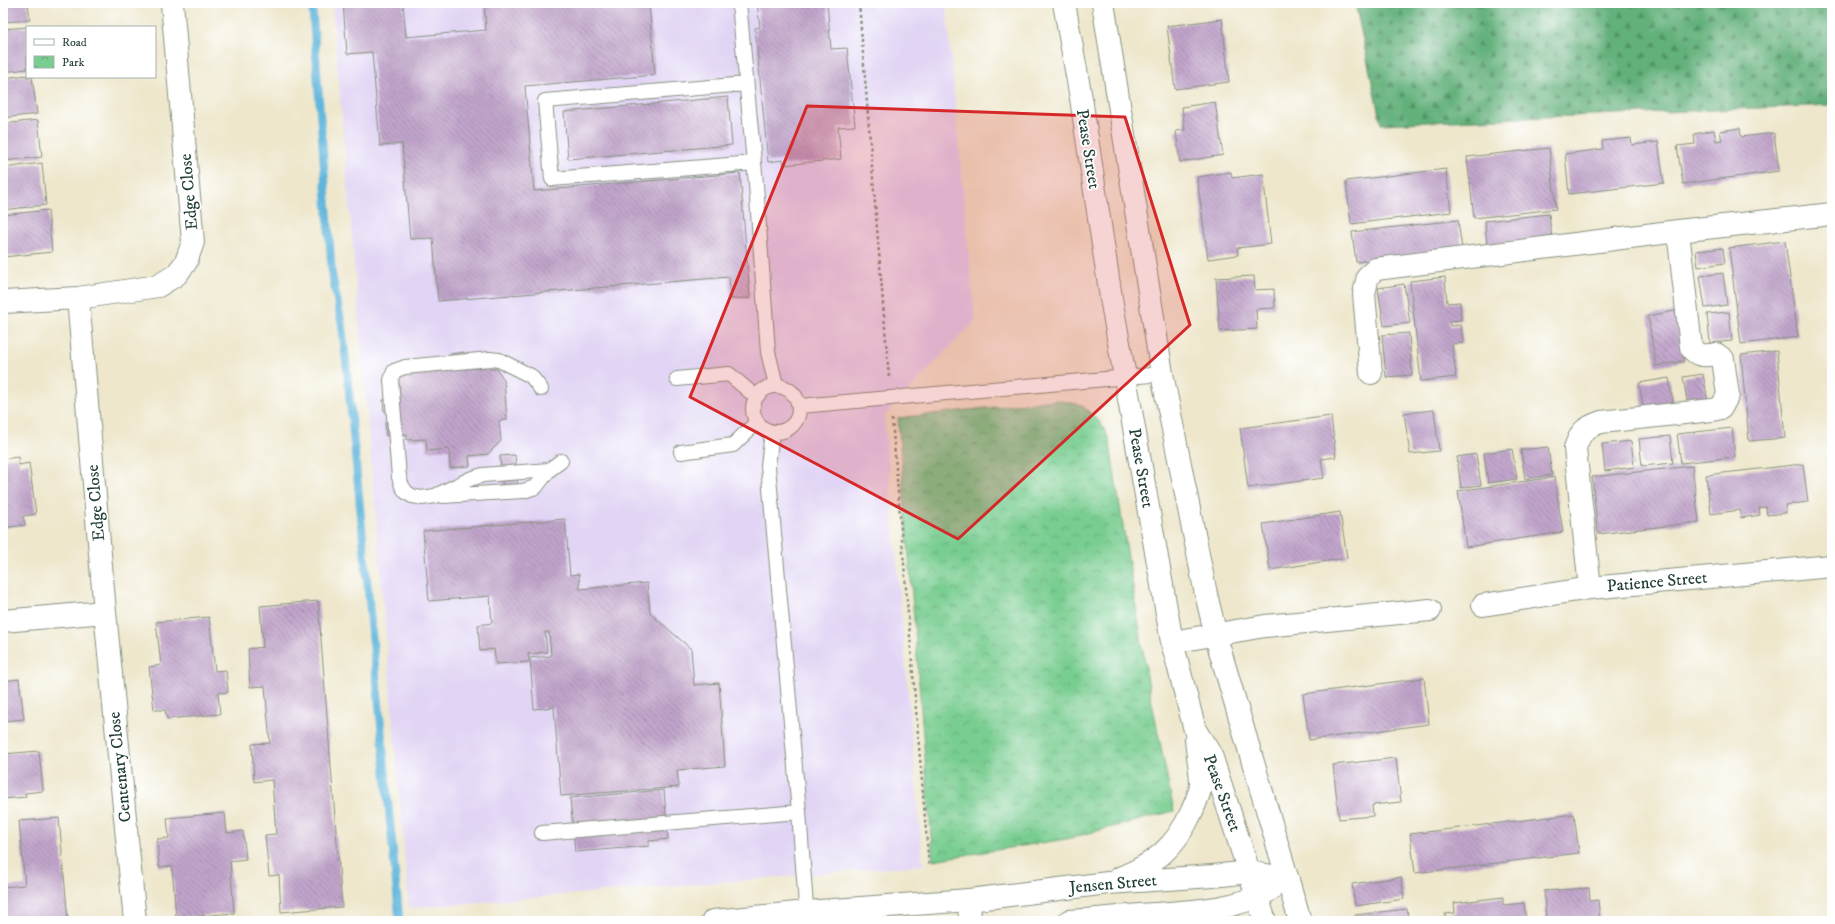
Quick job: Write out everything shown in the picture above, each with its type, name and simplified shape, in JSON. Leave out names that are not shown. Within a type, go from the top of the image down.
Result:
[{"type":"street","name":"Edge Close","points":[[3,302],[78,298],[158,286],[176,275],[186,262],[194,242],[172,3]]},
{"type":"street","name":"Pease Street","points":[[1064,3],[1081,98],[1125,377],[1172,642],[1195,730],[1211,755],[1265,921]]},
{"type":"street","points":[[1102,3],[1162,374],[1216,634],[1300,921]]},
{"type":"street","points":[[1371,373],[1364,294],[1368,276],[1376,269],[1678,231],[1832,214]]},
{"type":"street","points":[[1590,588],[1575,448],[1579,436],[1587,427],[1601,422],[1721,408],[1728,395],[1723,359],[1716,354],[1706,356],[1699,354],[1694,352],[1691,347],[1678,231]]},
{"type":"street","name":"Edge Close","points":[[78,298],[105,612]]},
{"type":"street","name":"Patience Street","points":[[1483,605],[1590,588],[1832,566]]},
{"type":"street","points":[[1172,642],[1265,626],[1430,610]]},
{"type":"street","points":[[3,621],[105,612]]},
{"type":"street","name":"Centenary Close","points":[[105,612],[135,921]]},
{"type":"street","points":[[1108,883],[1142,869],[1160,856],[1175,840],[1186,823],[1201,786],[1195,730]]},
{"type":"street","name":"Jensen Street","points":[[713,921],[807,916],[970,911],[1108,883],[1249,872],[1288,879]]},
{"type":"street","name":"Jensen Street","points":[[1069,921],[1184,912],[1242,903],[1257,897],[1288,879]]},
{"type":"street","points":[[1184,912],[1204,921]]},
{"type":"lane","points":[[739,3],[754,163],[768,352],[776,385]]},
{"type":"lane","points":[[746,84],[545,101],[552,179],[754,163]]},
{"type":"lane","points":[[541,389],[531,376],[499,360],[490,359],[405,367],[394,371],[391,380],[397,464],[402,486],[412,496],[422,498],[524,490],[536,487],[549,470],[561,461]]},
{"type":"lane","points":[[677,379],[729,374],[756,397]]},
{"type":"lane","points":[[800,406],[1162,374]]},
{"type":"lane","points":[[776,385],[790,389],[798,399],[800,406],[798,418],[790,428],[785,431],[772,432],[767,430],[757,422],[753,410],[756,397],[761,390],[776,385]]},
{"type":"lane","points":[[681,452],[733,445],[757,422]]},
{"type":"lane","points":[[772,432],[768,466],[807,916]]},
{"type":"lane","points":[[435,496],[470,479],[483,475],[549,470]]},
{"type":"lane","points":[[542,833],[799,812]]},
{"type":"path","points":[[859,3],[889,380]]},
{"type":"path","points":[[891,414],[929,867]]},
{"type":"highlighted area","points":[[807,106],[1125,117],[1190,325],[958,539],[690,397]]},
{"type":"shaded area","points":[[332,3],[946,3],[975,321],[884,416],[923,865],[409,908]]},
{"type":"green space","points":[[1355,3],[1832,3],[1832,105],[1381,124]]},
{"type":"green space","points":[[1057,400],[1081,405],[1100,422],[1109,439],[1149,688],[1174,811],[1066,839],[933,860],[898,418]]},
{"type":"building","points":[[3,3],[28,3],[30,20],[3,22]]},
{"type":"building","points":[[343,3],[403,3],[406,37],[486,30],[484,3],[649,3],[655,75],[525,86],[534,191],[740,173],[750,298],[731,299],[729,277],[438,301],[433,238],[410,239],[402,144],[380,146],[372,52],[347,54]]},
{"type":"building","points":[[757,3],[827,3],[831,49],[847,48],[855,126],[838,127],[841,159],[784,165],[783,160],[768,162],[755,28],[760,27]]},
{"type":"building","points":[[1222,19],[1229,82],[1175,89],[1167,26]]},
{"type":"building","points":[[26,27],[26,69],[3,72],[3,29]]},
{"type":"building","points":[[26,75],[26,78],[32,78],[37,114],[3,118],[3,78]]},
{"type":"building","points":[[728,97],[732,145],[568,159],[564,112]]},
{"type":"building","points":[[1215,102],[1223,155],[1180,162],[1176,131],[1185,130],[1182,107]]},
{"type":"building","points":[[38,120],[42,157],[3,161],[3,124]]},
{"type":"building","points":[[1740,128],[1741,137],[1774,133],[1779,171],[1683,184],[1677,146],[1695,144],[1694,134],[1714,130],[1716,141],[1722,140],[1720,131]]},
{"type":"building","points":[[1631,138],[1632,145],[1658,142],[1664,183],[1569,194],[1565,154],[1603,149],[1602,141]]},
{"type":"building","points":[[1549,148],[1556,209],[1474,218],[1467,157]]},
{"type":"building","points":[[42,163],[46,205],[3,210],[3,168]]},
{"type":"building","points":[[1446,169],[1451,212],[1351,224],[1346,181]]},
{"type":"building","points":[[1231,172],[1232,178],[1263,174],[1271,244],[1237,248],[1238,255],[1208,259],[1197,177]]},
{"type":"building","points":[[48,210],[52,252],[3,257],[3,215]]},
{"type":"building","points":[[1549,214],[1552,238],[1487,245],[1485,221]]},
{"type":"building","points":[[1458,220],[1462,249],[1356,262],[1352,232]]},
{"type":"building","points":[[1785,241],[1798,337],[1741,344],[1729,248]]},
{"type":"building","points":[[1723,248],[1725,263],[1698,267],[1696,251]]},
{"type":"building","points":[[1723,273],[1727,305],[1705,308],[1700,276]]},
{"type":"building","points":[[1254,276],[1255,290],[1274,289],[1275,308],[1256,309],[1257,329],[1220,331],[1216,278]]},
{"type":"building","points":[[1445,277],[1447,303],[1460,302],[1461,320],[1449,321],[1450,326],[1461,325],[1463,343],[1452,344],[1456,377],[1421,381],[1410,281]]},
{"type":"building","points":[[1404,284],[1410,323],[1384,326],[1378,288]]},
{"type":"building","points":[[1675,311],[1684,361],[1656,366],[1648,316]]},
{"type":"building","points":[[1729,312],[1732,341],[1710,343],[1707,314]]},
{"type":"building","points":[[1409,333],[1412,375],[1386,377],[1382,335]]},
{"type":"building","points":[[1777,351],[1785,438],[1749,441],[1741,355]]},
{"type":"building","points":[[464,352],[465,369],[489,367],[489,369],[497,369],[504,380],[507,420],[499,421],[501,441],[488,454],[469,456],[470,466],[450,468],[449,449],[427,451],[426,439],[407,440],[407,434],[386,436],[385,423],[400,422],[399,410],[384,411],[383,400],[400,399],[398,373],[450,369],[449,354]]},
{"type":"building","points":[[1703,374],[1708,402],[1688,406],[1683,377]]},
{"type":"building","points":[[1669,378],[1674,408],[1644,413],[1639,383]]},
{"type":"building","points":[[1434,410],[1439,451],[1410,454],[1404,413]]},
{"type":"building","points":[[1331,416],[1336,457],[1321,459],[1324,478],[1248,488],[1240,428]]},
{"type":"building","points":[[1732,428],[1735,457],[1681,463],[1677,434]]},
{"type":"building","points":[[1670,436],[1673,463],[1642,466],[1639,439]]},
{"type":"building","points":[[1631,441],[1634,467],[1605,471],[1602,444]]},
{"type":"building","points":[[1548,447],[1552,475],[1525,479],[1521,450]]},
{"type":"building","points":[[1512,449],[1517,479],[1488,483],[1484,453]]},
{"type":"building","points":[[1476,454],[1481,485],[1461,488],[1457,457]]},
{"type":"building","points":[[515,455],[518,490],[503,492],[500,456]]},
{"type":"building","points":[[18,457],[19,465],[29,463],[36,514],[23,516],[25,525],[3,528],[3,459]]},
{"type":"building","points":[[1803,464],[1808,502],[1785,505],[1786,513],[1767,515],[1766,507],[1759,508],[1760,515],[1741,518],[1740,510],[1711,514],[1706,475]]},
{"type":"building","points":[[1692,466],[1699,522],[1598,534],[1592,477]]},
{"type":"building","points":[[1554,477],[1563,532],[1466,547],[1458,491]]},
{"type":"building","points":[[1340,512],[1347,558],[1270,570],[1263,524]]},
{"type":"building","points":[[565,519],[570,575],[579,574],[580,589],[647,583],[650,613],[691,649],[694,685],[719,683],[725,766],[677,770],[679,787],[561,796],[554,707],[534,709],[530,658],[551,656],[549,632],[545,632],[547,652],[528,654],[529,662],[496,664],[494,649],[480,651],[478,625],[492,623],[490,596],[429,601],[423,531]]},
{"type":"building","points":[[318,601],[342,907],[281,912],[279,875],[269,876],[265,835],[276,834],[272,780],[254,782],[252,744],[270,743],[265,686],[250,687],[248,649],[263,647],[260,606]]},
{"type":"building","points":[[209,617],[215,671],[226,670],[228,692],[218,693],[220,714],[167,719],[165,710],[154,710],[149,667],[161,665],[156,622]]},
{"type":"building","points":[[1424,678],[1429,724],[1309,740],[1303,694]]},
{"type":"building","points":[[19,679],[24,719],[3,721],[3,681]]},
{"type":"building","points":[[39,751],[43,791],[25,793],[26,797],[3,799],[3,754]]},
{"type":"building","points":[[1396,758],[1401,802],[1372,805],[1373,816],[1339,819],[1333,765]]},
{"type":"building","points":[[664,790],[668,839],[649,841],[649,846],[575,852],[570,798]]},
{"type":"building","points":[[225,813],[227,833],[243,831],[246,859],[230,861],[234,913],[176,918],[172,866],[159,867],[157,839],[169,838],[167,818]]},
{"type":"building","points":[[1574,814],[1579,853],[1415,873],[1410,834]]},
{"type":"building","points":[[59,818],[68,921],[3,921],[3,887],[25,885],[19,821]]},
{"type":"building","points":[[1401,877],[1404,899],[1355,906],[1352,884]]},
{"type":"building","points":[[1589,888],[1590,901],[1598,900],[1600,921],[1559,921],[1559,917],[1546,919],[1544,891]]},
{"type":"building","points":[[1503,897],[1503,905],[1524,903],[1526,921],[1446,921],[1445,914],[1455,913],[1454,903]]},
{"type":"building","points":[[1407,909],[1409,921],[1356,921],[1355,915]]},
{"type":"building","points":[[1439,917],[1439,921],[1410,921],[1410,920]]},
{"type":"waterway","points":[[312,3],[332,274],[342,325],[347,370],[399,915]]}]
